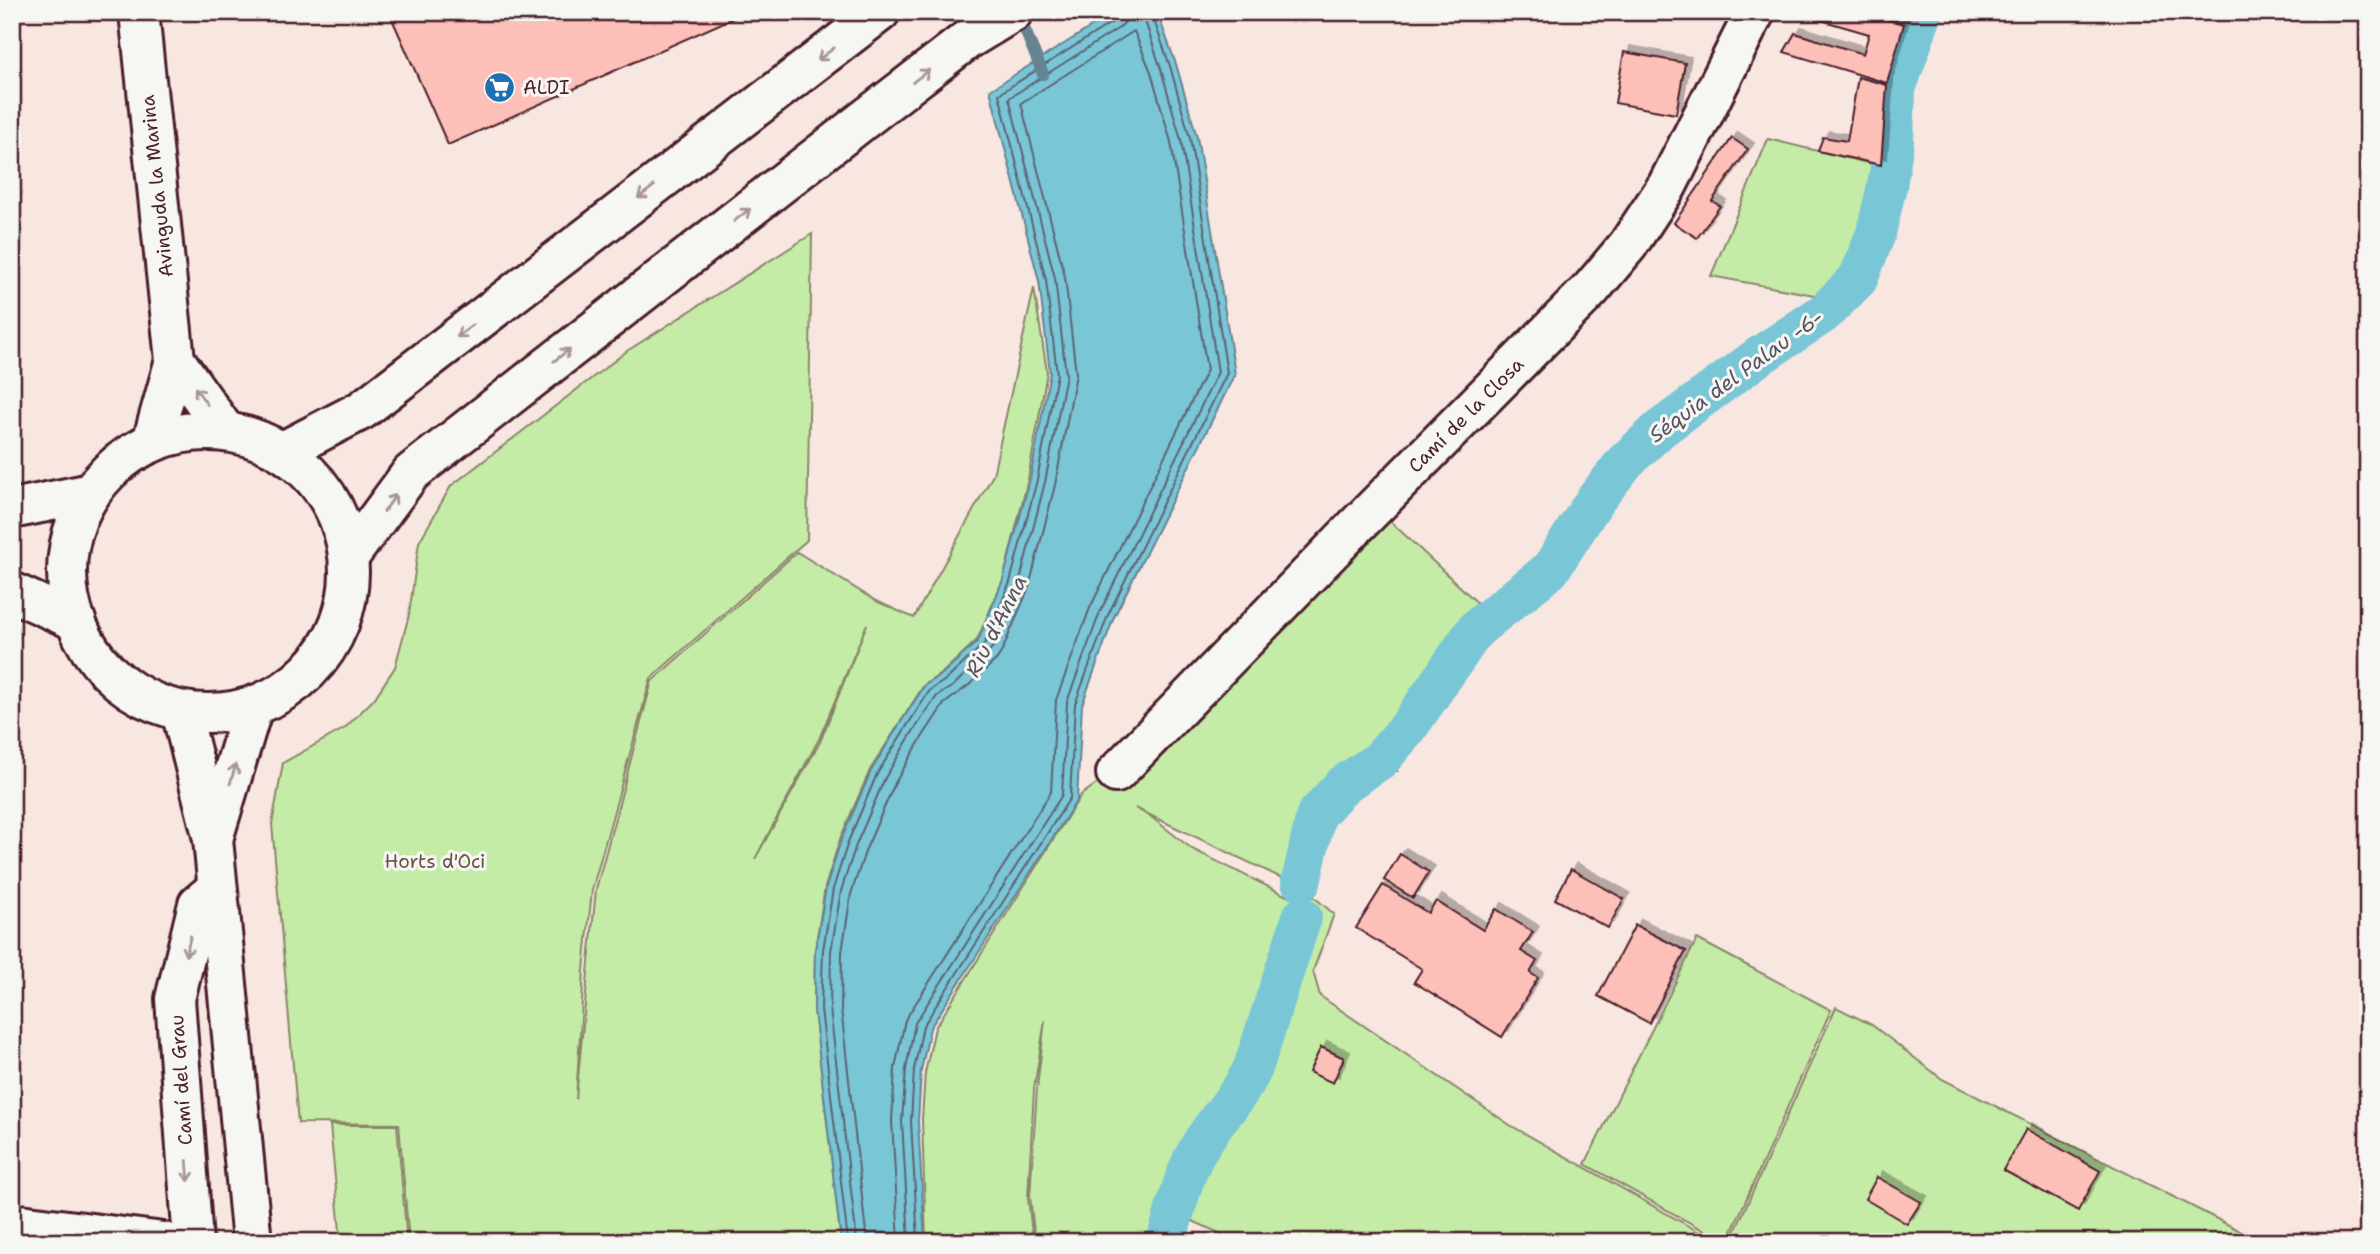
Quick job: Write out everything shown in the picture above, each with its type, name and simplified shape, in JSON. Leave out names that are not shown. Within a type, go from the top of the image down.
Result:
[{"type":"street","name":"Avinguda la Marina","points":[[139,12],[175,360],[152,442]]},
{"type":"street","points":[[283,451],[362,410],[880,12]]},
{"type":"street","points":[[349,557],[411,473],[967,40],[1013,12]]},
{"type":"street","name":"Camí de la Closa","points":[[1116,773],[1591,289],[1620,254],[1667,186],[1755,12]]},
{"type":"street","name":"Avinguda la Marina","points":[[175,360],[226,432]]},
{"type":"street","points":[[201,430],[226,432],[256,439],[283,451],[308,472],[329,497],[342,526],[349,557],[350,589],[342,621],[328,649],[308,674],[283,694],[253,707],[230,713],[181,711],[153,702],[128,689],[106,670],[88,647],[76,621],[69,595],[67,568],[70,542],[78,516],[90,493],[108,472],[128,455],[152,442],[176,434],[201,430]]},
{"type":"street","points":[[12,509],[90,493]]},
{"type":"street","points":[[12,592],[76,621]]},
{"type":"street","points":[[213,839],[253,707]]},
{"type":"street","points":[[181,711],[213,839],[252,1242]]},
{"type":"street","name":"Camí del Grau","points":[[193,1242],[175,999],[198,904],[217,887]]},
{"type":"street","points":[[12,1223],[164,1242]]},
{"type":"green space","points":[[1768,139],[1880,166],[1872,213],[1838,288],[1825,297],[1711,276]]},
{"type":"green space","name":"Horts d'Oci","points":[[812,234],[807,540],[651,678],[592,890],[576,1099],[596,889],[652,681],[797,552],[876,601],[914,618],[993,475],[1034,288],[1047,372],[1028,479],[1003,580],[977,640],[942,673],[924,685],[870,770],[840,839],[825,887],[815,950],[814,1010],[841,1242],[409,1242],[399,1124],[298,1123],[272,824],[283,763],[345,728],[374,699],[395,667],[409,615],[419,542],[451,486],[627,351]],"holes":[[[867,624],[820,742],[755,859],[819,739]]]},
{"type":"green space","points":[[1377,509],[1484,609],[1472,622],[1411,712],[1377,753],[1397,771],[1386,772],[1366,782],[1348,799],[1334,818],[1323,843],[1309,891],[1135,808],[1150,816],[1192,849],[1297,901],[1308,892],[1334,914],[1313,971],[1320,996],[1510,1125],[1701,1233],[1731,1240],[1836,1007],[1872,1025],[1942,1079],[2262,1242],[1239,1242],[1188,1219],[1203,1174],[1222,1144],[1246,1077],[1198,1144],[1184,1173],[1164,1242],[1035,1242],[1030,1196],[1037,1088],[1045,1020],[1034,1089],[1028,1198],[1033,1242],[926,1242],[922,1119],[925,1073],[935,1028],[1081,795],[1115,771]]},
{"type":"green space","points":[[1697,939],[1831,1010],[1729,1238],[1703,1230],[1585,1164]]},
{"type":"green space","points":[[330,1125],[397,1125],[407,1242],[341,1242]]},
{"type":"water","points":[[1115,12],[1157,12],[1176,64],[1197,137],[1235,374],[1114,617],[1082,705],[1077,800],[930,1028],[921,1071],[918,1121],[925,1242],[841,1242],[814,1010],[815,950],[826,888],[841,840],[871,771],[899,725],[925,685],[942,674],[978,641],[1003,580],[1030,479],[1050,373],[1039,281],[990,90]]},
{"type":"pier","points":[[1113,12],[990,89],[989,87],[998,81]]},
{"type":"building","name":"ALDI","points":[[389,12],[739,12],[740,15],[448,145]]},
{"type":"building","points":[[1805,12],[1857,12],[1904,24],[1887,83],[1784,52],[1795,33],[1863,54],[1869,34],[1803,15]]},
{"type":"building","points":[[1624,52],[1685,63],[1676,114],[1615,103]]},
{"type":"building","points":[[1858,77],[1887,85],[1881,165],[1818,151],[1823,137],[1847,141]]},
{"type":"building","points":[[1732,138],[1748,149],[1712,201],[1720,206],[1697,238],[1674,223]]},
{"type":"building","points":[[1400,854],[1429,872],[1413,898],[1384,880]]},
{"type":"building","points":[[1571,869],[1624,899],[1608,928],[1555,899]]},
{"type":"building","points":[[1383,885],[1428,913],[1436,901],[1483,930],[1496,909],[1533,932],[1521,951],[1537,961],[1530,973],[1538,978],[1502,1037],[1414,982],[1422,969],[1356,928]]},
{"type":"building","points":[[1635,925],[1686,951],[1649,1023],[1598,996]]},
{"type":"building","points":[[1321,1047],[1344,1058],[1333,1083],[1309,1072]]},
{"type":"building","points":[[2026,1129],[2100,1171],[2078,1211],[2003,1170]]},
{"type":"building","points":[[1877,1177],[1921,1202],[1907,1224],[1865,1199]]},
{"type":"waterway","name":"Séquia del Palau -6-","points":[[1301,882],[1316,815],[1343,785],[1380,760],[1407,729],[1476,629],[1550,570],[1595,500],[1625,462],[1660,429],[1758,357],[1824,313],[1858,279],[1876,233],[1887,186],[1894,141],[1896,89],[1923,12]]},
{"type":"waterway","name":"Riu d'Anna","points":[[1018,13],[1043,74]]},
{"type":"waterway","name":"Séquia del Palau -6-","points":[[1166,1242],[1189,1167],[1207,1134],[1242,1088],[1253,1068],[1302,917]]},
{"type":"place","name":"ALDI","points":[[500,87]]}]
